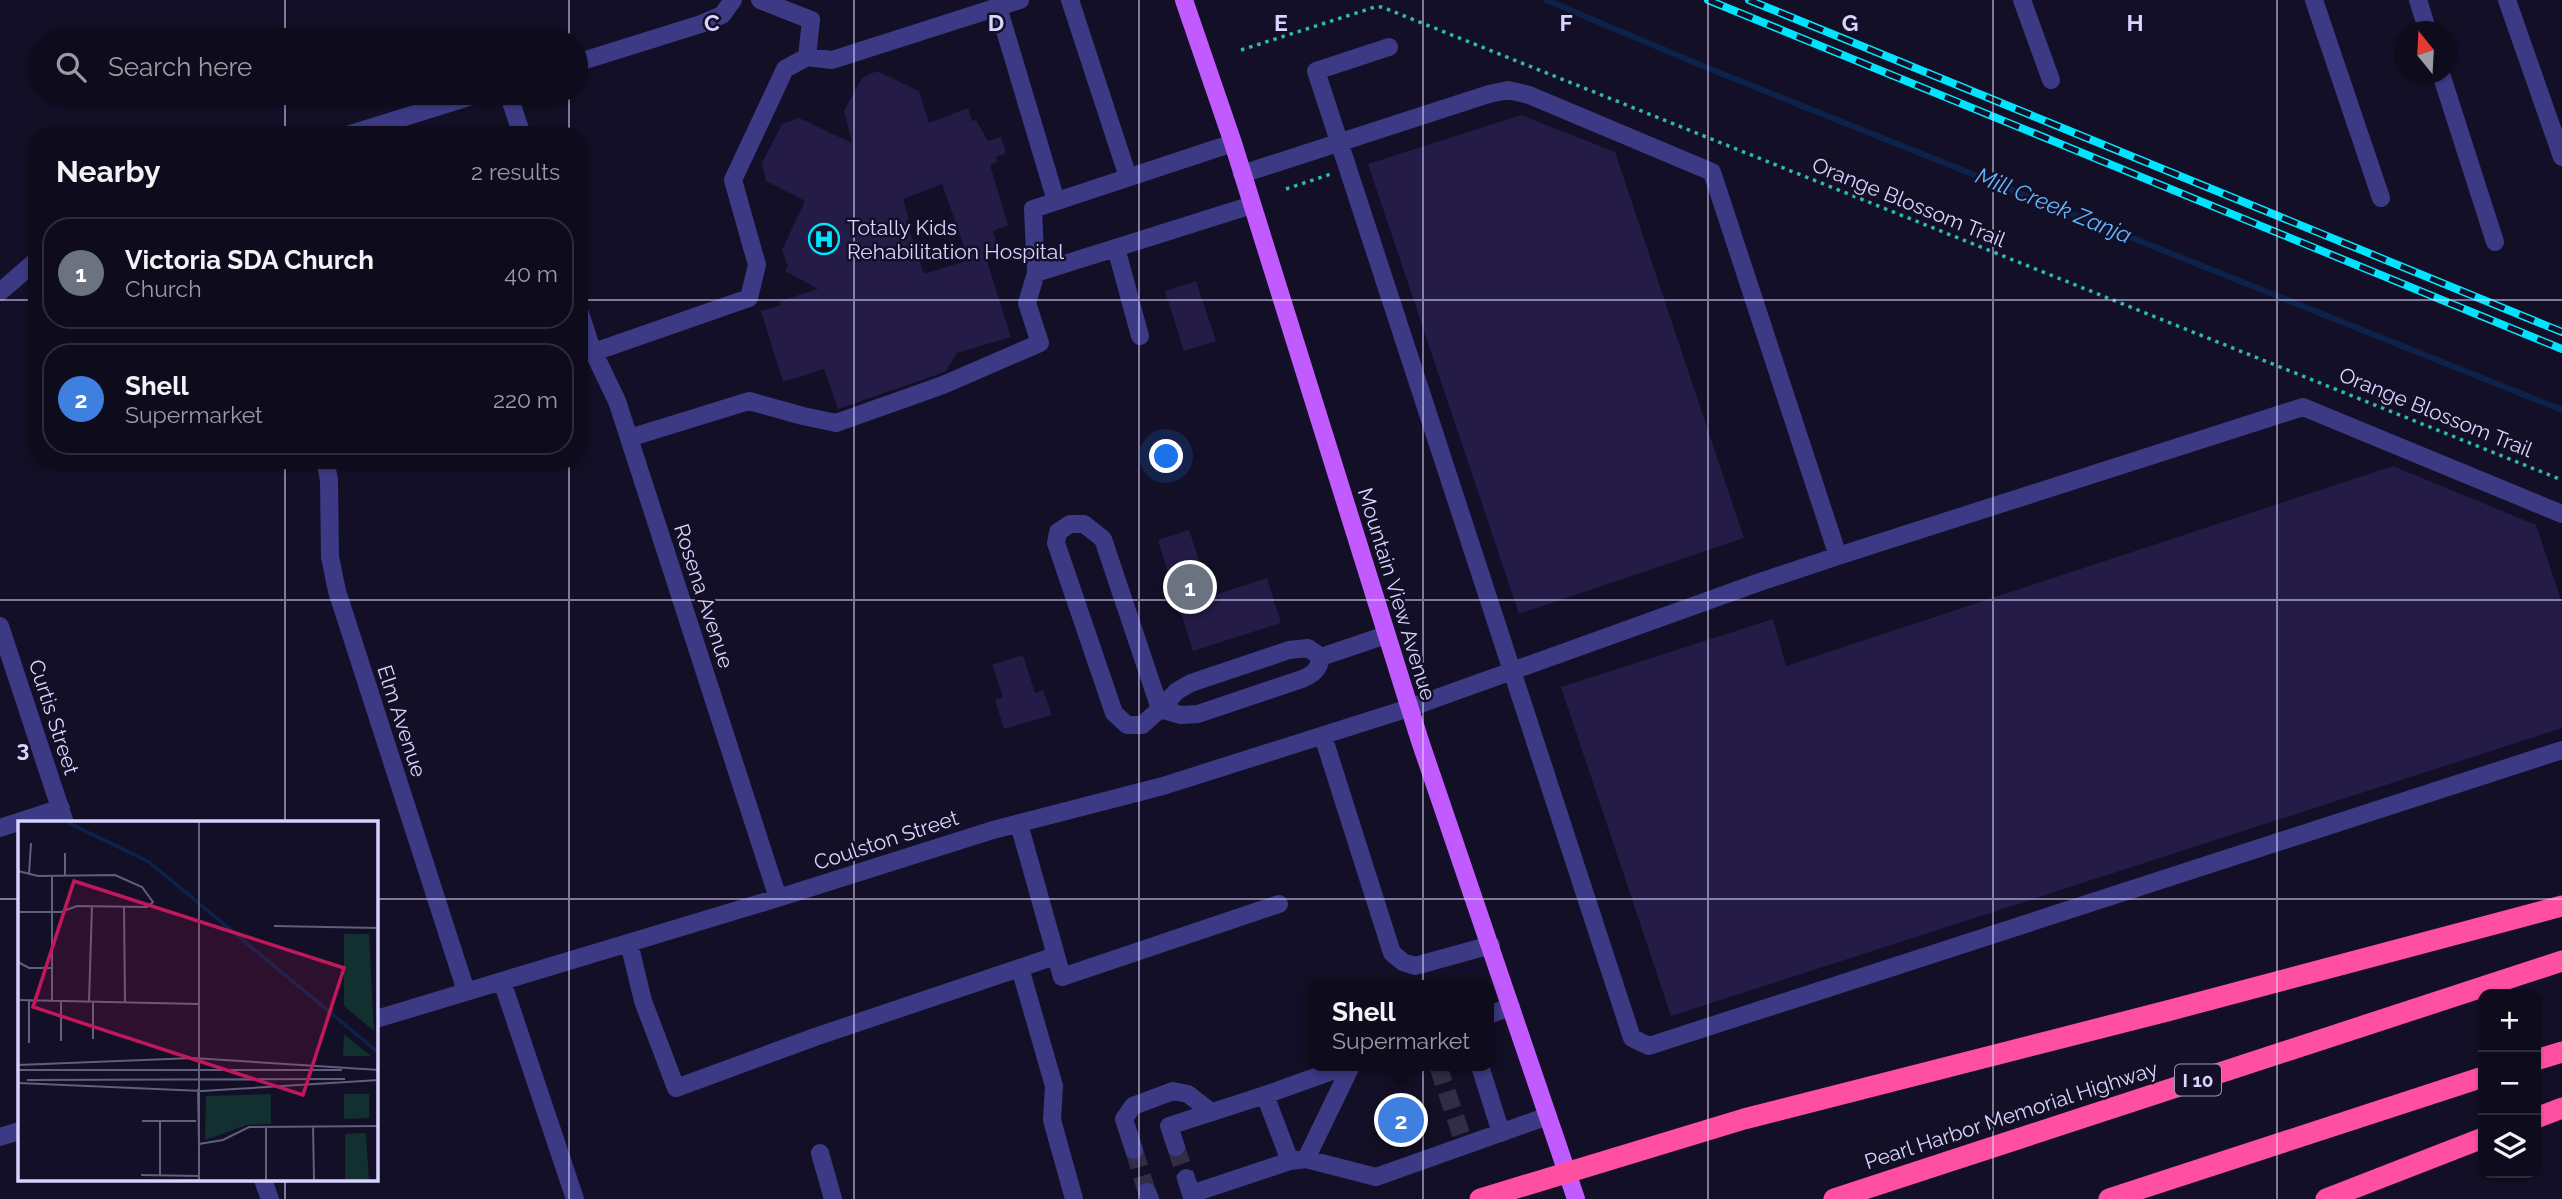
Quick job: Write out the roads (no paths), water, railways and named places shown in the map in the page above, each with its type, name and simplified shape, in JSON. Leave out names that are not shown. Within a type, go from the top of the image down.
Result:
[{"type":"highway","points":[[1480,1199],[1744,1119],[2158,1014],[2562,906]]},
{"type":"highway","name":"Pearl Harbor Memorial Highway","points":[[1834,1199],[2562,961]]},
{"type":"highway","points":[[2541,1058],[2562,1052]]},
{"type":"highway","points":[[2109,1199],[2478,1079]]},
{"type":"highway","points":[[2541,1116],[2562,1108]]},
{"type":"highway","points":[[2326,1199],[2478,1140]]},
{"type":"main road","name":"Mountain View Avenue","points":[[1184,0],[1233,143],[1409,708],[1576,1199]]},
{"type":"street","points":[[588,59],[701,24],[722,15],[733,0]]},
{"type":"street","points":[[760,0],[811,20],[807,57]]},
{"type":"street","points":[[594,352],[749,299],[757,265],[733,180],[785,69],[807,57],[832,60],[1020,0]]},
{"type":"street","points":[[1070,0],[1128,177]]},
{"type":"street","points":[[2022,0],[2050,80]]},
{"type":"street","points":[[2314,0],[2381,198]]},
{"type":"street","points":[[2418,0],[2425,21]]},
{"type":"street","points":[[2507,0],[2562,157]]},
{"type":"street","points":[[998,7],[1056,201]]},
{"type":"street","points":[[1389,47],[1316,71],[1632,1038],[1649,1046],[2562,750]]},
{"type":"street","points":[[2444,84],[2495,242]]},
{"type":"street","points":[[1242,174],[1508,90],[1529,95],[1712,172],[1838,556]]},
{"type":"street","points":[[376,126],[443,105]]},
{"type":"street","points":[[512,105],[519,126]]},
{"type":"street","points":[[629,438],[749,401],[836,423],[943,385],[1040,343],[1027,303],[1036,273],[1032,209],[1233,143]]},
{"type":"street","points":[[1036,273],[1252,205]]},
{"type":"street","points":[[1116,248],[1140,336]]},
{"type":"street","points":[[0,292],[28,268]]},
{"type":"street","name":"Rosena Avenue","points":[[588,335],[617,401],[778,898]]},
{"type":"street","name":"Coulston Street","points":[[378,1018],[1019,824],[1163,786],[1322,736],[1409,708],[1838,556],[2304,407],[2562,514]]},
{"type":"street","name":"Elm Avenue","points":[[327,469],[330,557],[337,592],[466,991]]},
{"type":"street","points":[[1160,709],[1103,539],[1084,524],[1070,524],[1058,531],[1056,543],[1114,713],[1126,725],[1142,725],[1160,709],[1177,691],[1191,683],[1289,650],[1308,648],[1321,657]]},
{"type":"street","name":"Curtis Street","points":[[0,626],[63,815]]},
{"type":"street","points":[[1321,657],[1386,635]]},
{"type":"street","points":[[1160,709],[1181,715],[1198,714],[1312,674],[1320,666],[1321,657]]},
{"type":"street","points":[[1322,736],[1392,953],[1402,962],[1415,966],[1491,945]]},
{"type":"street","points":[[34,821],[63,815]]},
{"type":"street","points":[[0,828],[18,824]]},
{"type":"street","points":[[1019,824],[1062,977],[1279,904]]},
{"type":"street","points":[[629,943],[643,1001],[676,1088],[815,1037],[1055,956]]},
{"type":"street","points":[[1020,968],[1054,1086],[1052,1120],[1074,1199]]},
{"type":"street","points":[[502,981],[575,1199]]},
{"type":"street","points":[[1494,1013],[1510,1007]]},
{"type":"street","points":[[1176,1147],[1169,1126],[1335,1071]]},
{"type":"street","points":[[1298,1160],[1346,1071]]},
{"type":"street","points":[[1482,1071],[1501,1133]]},
{"type":"street","points":[[1134,1150],[1125,1119],[1133,1106],[1173,1091],[1188,1094],[1211,1112]]},
{"type":"street","points":[[1265,1095],[1298,1160]]},
{"type":"street","points":[[1173,1199],[1189,1186],[1298,1160],[1376,1178],[1463,1140],[1501,1133],[1548,1116]]},
{"type":"street","points":[[0,1137],[18,1131]]},
{"type":"street","points":[[820,1153],[833,1199]]},
{"type":"street","points":[[264,1182],[270,1199]]},
{"type":"waterway","name":"Mill Creek Zanja","points":[[1546,0],[1710,69],[2562,410]]},
{"type":"tunnel","points":[[1440,1071],[1461,1134]]},
{"type":"tunnel","points":[[1176,1147],[1186,1178]]},
{"type":"tunnel","points":[[1134,1150],[1147,1192]]},
{"type":"railway","points":[[1708,0],[2562,349]]},
{"type":"railway","points":[[1749,0],[2562,332]]},
{"type":"place","name":"Totally Kids Rehabilitation Hospital","points":[[824,239]]},
{"type":"place","name":"Victoria SDA Church","points":[[1190,587]]},
{"type":"place","name":"Shell","points":[[1401,1120]]}]
